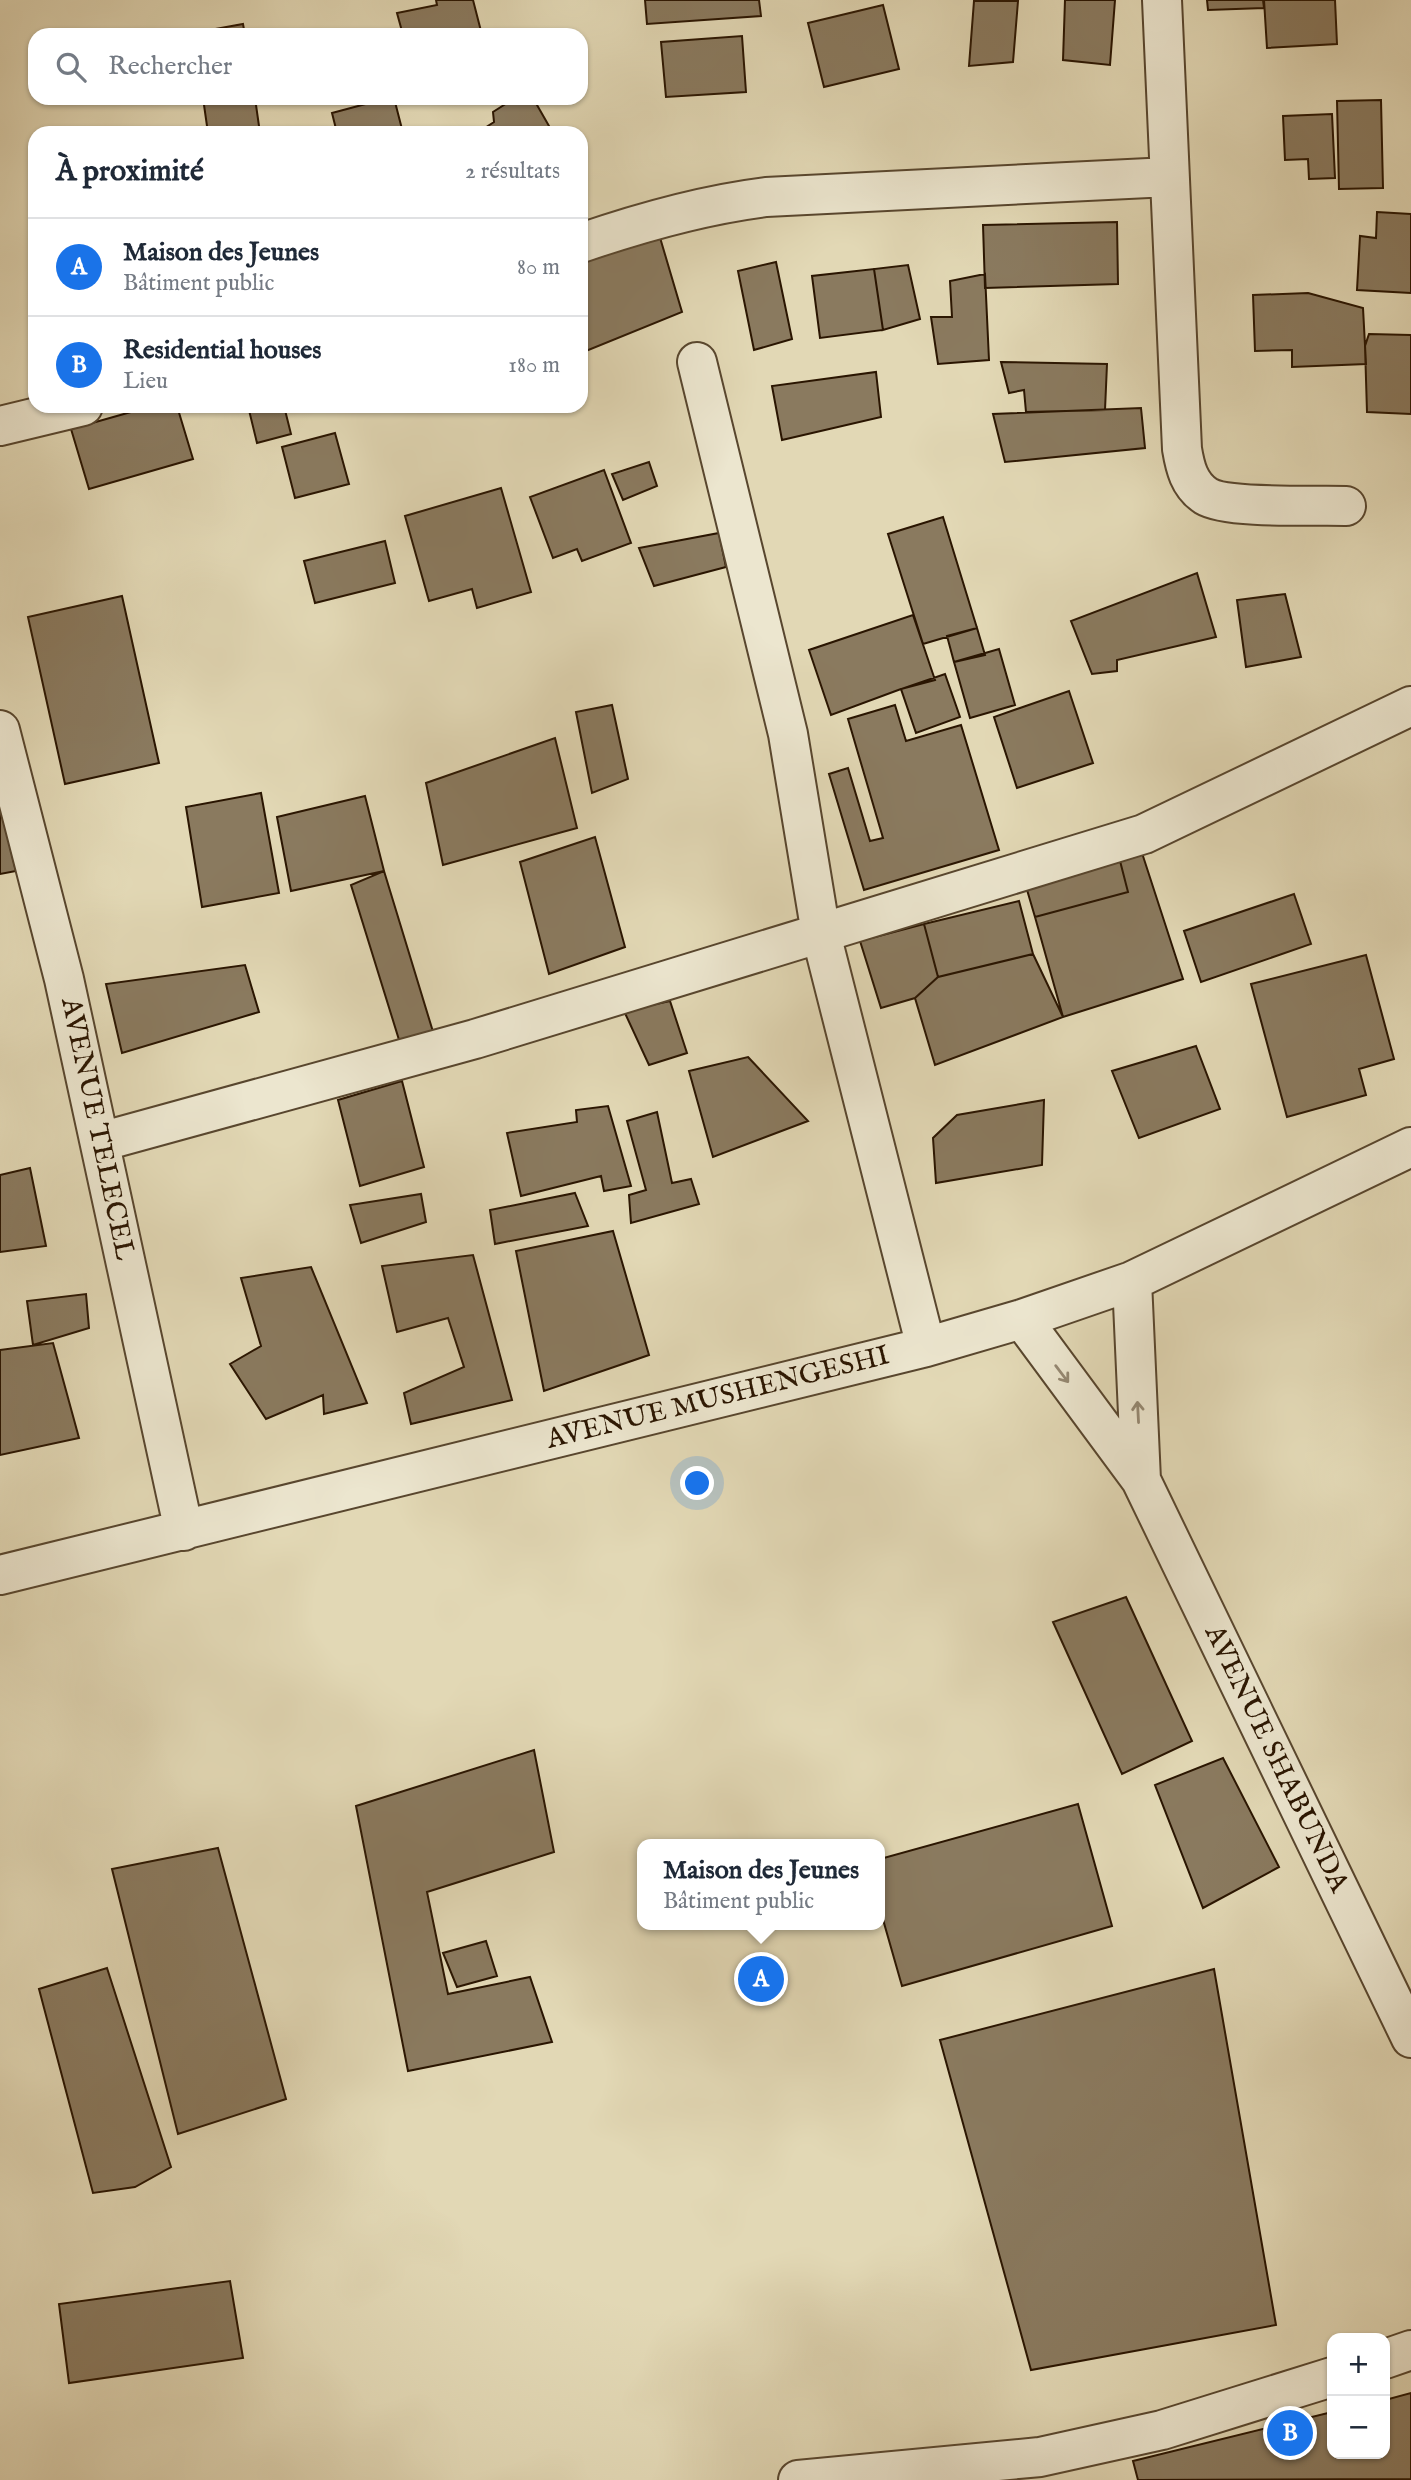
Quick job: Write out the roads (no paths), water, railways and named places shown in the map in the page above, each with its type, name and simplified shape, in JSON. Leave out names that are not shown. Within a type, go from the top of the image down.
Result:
[{"type":"street","points":[[1162,0],[1185,470],[1194,486],[1208,497],[1231,503],[1346,506]]},
{"type":"street","points":[[588,241],[688,210],[766,197],[1169,177]]},
{"type":"street","points":[[697,362],[788,734],[821,934],[926,1347]]},
{"type":"street","points":[[0,426],[54,413]]},
{"type":"street","points":[[100,1142],[475,1039],[1144,834],[1411,706]]},
{"type":"street","name":"AVENUE TELECEL","points":[[0,730],[64,979],[184,1531]]},
{"type":"street","name":"AVENUE MUSHENGESHI","points":[[0,1575],[926,1347],[1021,1319],[1132,1281],[1411,1147]]},
{"type":"street","points":[[1132,1281],[1141,1480]]},
{"type":"street","points":[[1021,1319],[1141,1480]]},
{"type":"street","name":"AVENUE SHABUNDA","points":[[1141,1480],[1411,2038]]},
{"type":"street","points":[[1390,2358],[1411,2350]]},
{"type":"street","points":[[798,2480],[1040,2457],[1162,2430],[1327,2380]]},
{"type":"place","name":"Maison des Jeunes","points":[[761,1979]]},
{"type":"place","name":"Residential houses","points":[[1290,2433]]}]
